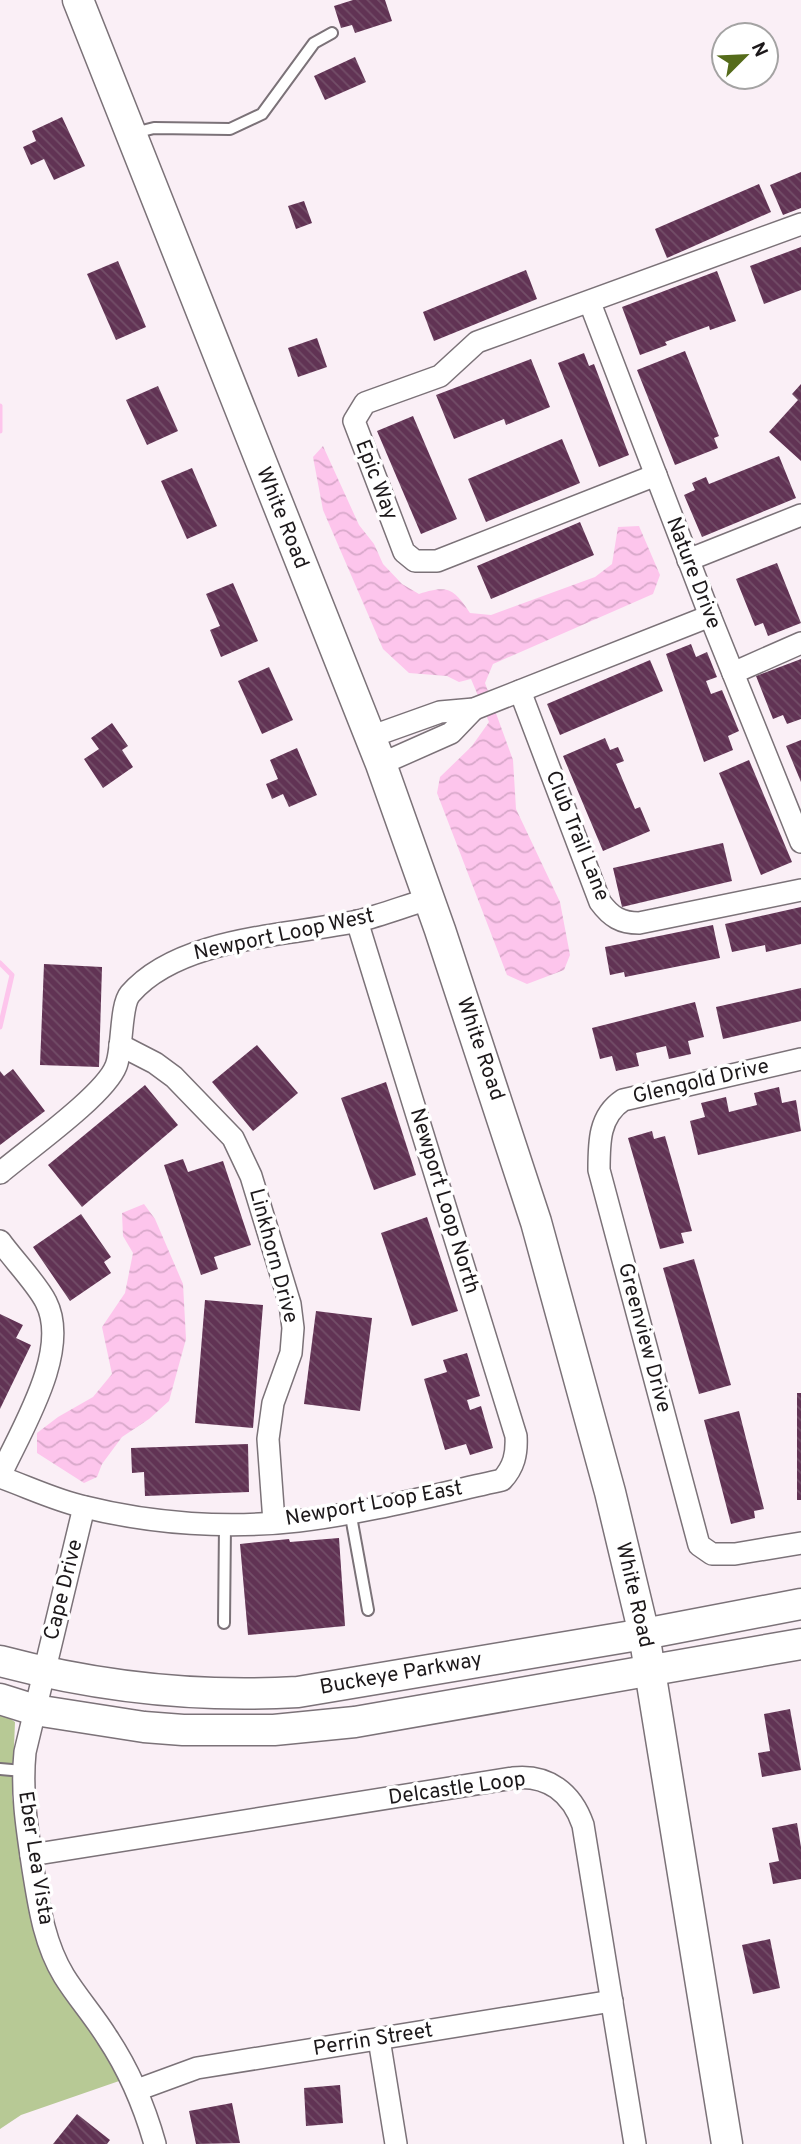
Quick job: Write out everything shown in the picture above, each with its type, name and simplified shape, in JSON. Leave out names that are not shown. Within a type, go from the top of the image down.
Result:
[{"type":"street","name":"White Road","points":[[78,0],[375,751],[429,899],[536,1222],[610,1492],[644,1634],[727,2144]]},
{"type":"street","name":"Epic Way","points":[[656,475],[437,561],[415,561],[404,552],[354,421],[365,403],[440,376],[477,342],[801,224]]},
{"type":"street","name":"Nature Drive","points":[[590,303],[688,560],[801,842]]},
{"type":"street","points":[[688,560],[801,515]]},
{"type":"street","points":[[375,751],[440,712],[474,709],[710,616]]},
{"type":"street","points":[[733,673],[801,643]]},
{"type":"street","name":"Club Trail Lane","points":[[510,695],[600,902],[608,913],[617,919],[639,923],[801,890]]},
{"type":"street","points":[[375,751],[451,733],[474,709]]},
{"type":"street","name":"Newport Loop West","points":[[0,1173],[104,1087],[117,1065],[127,997],[147,977],[171,962],[200,950],[357,921],[429,899]]},
{"type":"street","name":"Newport Loop North","points":[[357,921],[516,1436],[517,1450],[513,1464],[502,1480]]},
{"type":"street","name":"Linkhorn Drive","points":[[120,1045],[155,1063],[174,1077],[233,1138],[251,1176],[290,1304],[293,1328],[291,1353],[273,1403],[268,1439],[274,1522]]},
{"type":"street","name":"Glengold Drive","points":[[608,1115],[613,1107],[623,1100],[801,1059]]},
{"type":"street","name":"Greenview Drive","points":[[608,1115],[598,1138],[599,1170],[699,1545],[712,1554],[735,1554],[801,1544]]},
{"type":"street","points":[[0,1241],[47,1302],[54,1332],[49,1368],[0,1476]]},
{"type":"street","name":"Newport Loop East","points":[[0,1476],[84,1507],[149,1518],[225,1524],[298,1521],[502,1480]]},
{"type":"street","name":"Cape Drive","points":[[44,1672],[84,1507]]},
{"type":"street","name":"Buckeye Parkway","points":[[0,1661],[114,1685],[177,1693],[263,1694],[351,1684],[801,1604]]},
{"type":"street","name":"Buckeye Parkway","points":[[0,1699],[35,1710],[144,1727],[274,1730],[355,1722],[801,1644]]},
{"type":"street","name":"Eber Lea Vista","points":[[44,1672],[23,1771],[23,1803],[43,1922],[64,1976],[114,2048],[137,2090],[155,2144]]},
{"type":"street","name":"Delcastle Loop","points":[[31,1855],[513,1778],[539,1779],[550,1783],[573,1800],[583,1825],[635,2144]]},
{"type":"street","name":"Perrin Street","points":[[137,2090],[197,2068],[612,2001]]},
{"type":"street","points":[[379,2039],[396,2144]]},
{"type":"lane","points":[[131,133],[154,128],[230,129],[262,114],[314,43],[332,33]]},
{"type":"lane","points":[[350,1511],[368,1610]]},
{"type":"lane","points":[[224,1623],[225,1524]]},
{"type":"lane","points":[[0,1769],[23,1771]]},
{"type":"green space","points":[[0,1712],[15,1722],[12,1797],[44,1956],[122,2080],[21,2115],[0,2129]]},
{"type":"water","points":[[323,446],[359,525],[374,544],[383,564],[402,584],[419,594],[443,589],[449,591],[459,598],[470,613],[491,615],[595,577],[612,564],[618,527],[639,526],[660,575],[653,594],[493,664],[485,683],[513,760],[516,809],[560,902],[570,955],[564,970],[527,984],[507,975],[437,793],[440,777],[472,746],[489,722],[471,679],[459,682],[447,676],[409,673],[383,649],[323,510],[313,457]]},
{"type":"water","points":[[144,1204],[155,1219],[183,1284],[186,1339],[169,1401],[149,1419],[122,1437],[102,1464],[97,1477],[84,1483],[37,1453],[37,1433],[58,1417],[93,1397],[112,1374],[102,1327],[125,1293],[133,1253],[123,1236],[122,1213]]},
{"type":"building","points":[[353,0],[385,0],[392,21],[355,33],[352,25],[341,28],[334,6]]},
{"type":"building","points":[[355,57],[366,82],[325,100],[314,76]]},
{"type":"building","points":[[62,117],[85,166],[54,180],[44,159],[31,165],[23,147],[36,141],[32,131]]},
{"type":"building","points":[[801,172],[801,208],[783,215],[770,185]]},
{"type":"building","points":[[759,184],[771,212],[667,258],[655,229]]},
{"type":"building","points":[[304,201],[312,223],[296,229],[288,206]]},
{"type":"building","points":[[801,247],[801,290],[764,304],[750,266]]},
{"type":"building","points":[[118,261],[146,327],[116,340],[87,274]]},
{"type":"building","points":[[526,270],[537,299],[434,341],[423,312]]},
{"type":"building","points":[[717,271],[736,321],[710,330],[709,326],[665,342],[667,345],[640,355],[622,307]]},
{"type":"building","points":[[317,338],[327,367],[298,377],[288,348]]},
{"type":"building","points":[[685,351],[719,436],[714,438],[718,448],[675,465],[637,370]]},
{"type":"building","points":[[584,353],[589,366],[594,364],[629,455],[599,467],[558,363]]},
{"type":"building","points":[[531,359],[550,407],[506,425],[504,419],[454,439],[436,395]]},
{"type":"building","points":[[801,384],[801,461],[769,432],[798,400],[792,394]]},
{"type":"building","points":[[158,386],[178,431],[147,445],[126,400]]},
{"type":"building","points":[[413,416],[457,519],[421,534],[377,431]]},
{"type":"building","points":[[562,439],[580,483],[486,522],[468,479]]},
{"type":"building","points":[[779,456],[796,498],[702,537],[684,495],[695,490],[692,483],[706,477],[709,484]]},
{"type":"building","points":[[192,468],[217,526],[187,539],[161,481]]},
{"type":"building","points":[[580,522],[594,555],[491,599],[477,566]]},
{"type":"building","points":[[777,563],[801,623],[768,636],[763,623],[755,626],[736,579]]},
{"type":"building","points":[[233,583],[258,641],[221,657],[210,630],[220,626],[206,594]]},
{"type":"building","points":[[691,644],[696,657],[707,652],[717,677],[706,681],[711,694],[722,690],[739,731],[728,736],[733,750],[704,762],[666,654]]},
{"type":"building","points":[[801,659],[801,719],[787,724],[783,715],[773,719],[756,676]]},
{"type":"building","points":[[650,660],[663,691],[560,735],[547,704]]},
{"type":"building","points":[[269,667],[293,720],[262,734],[238,681]]},
{"type":"building","points":[[112,723],[128,746],[122,750],[133,767],[103,788],[84,759],[99,749],[91,738]]},
{"type":"building","points":[[605,738],[610,750],[618,747],[624,761],[616,764],[635,809],[640,807],[650,831],[603,851],[563,756]]},
{"type":"building","points":[[801,740],[801,782],[786,746]]},
{"type":"building","points":[[297,748],[317,795],[289,807],[283,794],[272,799],[266,784],[278,779],[270,760]]},
{"type":"building","points":[[749,760],[792,862],[761,875],[719,773]]},
{"type":"building","points":[[723,843],[732,881],[622,907],[613,868]]},
{"type":"building","points":[[801,907],[801,944],[766,952],[765,945],[732,952],[725,924]]},
{"type":"building","points":[[713,925],[720,958],[625,977],[624,972],[610,975],[605,947]]},
{"type":"building","points":[[44,964],[102,967],[99,1067],[40,1065]]},
{"type":"building","points":[[801,988],[801,1021],[723,1039],[716,1007]]},
{"type":"building","points":[[695,1002],[704,1037],[688,1041],[691,1054],[669,1059],[666,1046],[636,1053],[639,1066],[616,1071],[612,1056],[600,1059],[592,1028]]},
{"type":"building","points":[[257,1045],[298,1093],[253,1131],[212,1082]]},
{"type":"building","points":[[13,1069],[45,1111],[0,1145],[0,1071],[4,1076]]},
{"type":"building","points":[[386,1082],[416,1175],[374,1190],[341,1098]]},
{"type":"building","points":[[145,1085],[178,1125],[82,1207],[48,1165]]},
{"type":"building","points":[[779,1087],[782,1103],[796,1100],[801,1131],[698,1155],[690,1121],[705,1117],[701,1103],[726,1097],[729,1112],[757,1105],[754,1093]]},
{"type":"building","points":[[652,1131],[654,1139],[665,1136],[692,1231],[681,1233],[684,1243],[660,1249],[628,1138]]},
{"type":"building","points":[[183,1159],[188,1172],[223,1161],[251,1245],[214,1257],[218,1269],[201,1275],[164,1165]]},
{"type":"building","points":[[81,1214],[111,1257],[104,1262],[111,1273],[70,1301],[33,1247]]},
{"type":"building","points":[[427,1217],[458,1311],[412,1326],[381,1233]]},
{"type":"building","points":[[694,1259],[731,1385],[699,1394],[663,1268]]},
{"type":"building","points":[[205,1300],[263,1305],[253,1428],[195,1423]]},
{"type":"building","points":[[316,1311],[372,1318],[360,1411],[304,1404]]},
{"type":"building","points":[[0,1314],[23,1325],[16,1338],[31,1345],[0,1409]]},
{"type":"building","points":[[467,1353],[480,1396],[467,1400],[470,1410],[481,1406],[493,1448],[470,1455],[466,1444],[445,1450],[424,1379],[447,1372],[443,1360]]},
{"type":"building","points":[[797,1393],[801,1393],[801,1500],[797,1500]]},
{"type":"building","points":[[739,1411],[764,1509],[754,1511],[755,1518],[731,1524],[704,1420]]},
{"type":"building","points":[[248,1444],[249,1492],[145,1496],[144,1472],[132,1473],[131,1448]]},
{"type":"building","points":[[339,1538],[345,1626],[248,1635],[240,1544]]},
{"type":"building","points":[[790,1709],[801,1770],[762,1777],[758,1753],[770,1751],[764,1714]]},
{"type":"building","points":[[797,1823],[801,1847],[801,1879],[773,1884],[769,1863],[779,1861],[772,1828]]},
{"type":"building","points":[[770,1939],[780,1988],[753,1994],[742,1945]]},
{"type":"building","points":[[340,2085],[343,2123],[306,2126],[304,2088]]},
{"type":"building","points":[[232,2103],[240,2143],[196,2144],[189,2111]]},
{"type":"building","points":[[77,2114],[110,2140],[107,2144],[53,2144]]},
{"type":"waterway","points":[[0,406],[0,431]]},
{"type":"waterway","points":[[0,963],[12,975],[0,1027]]}]
